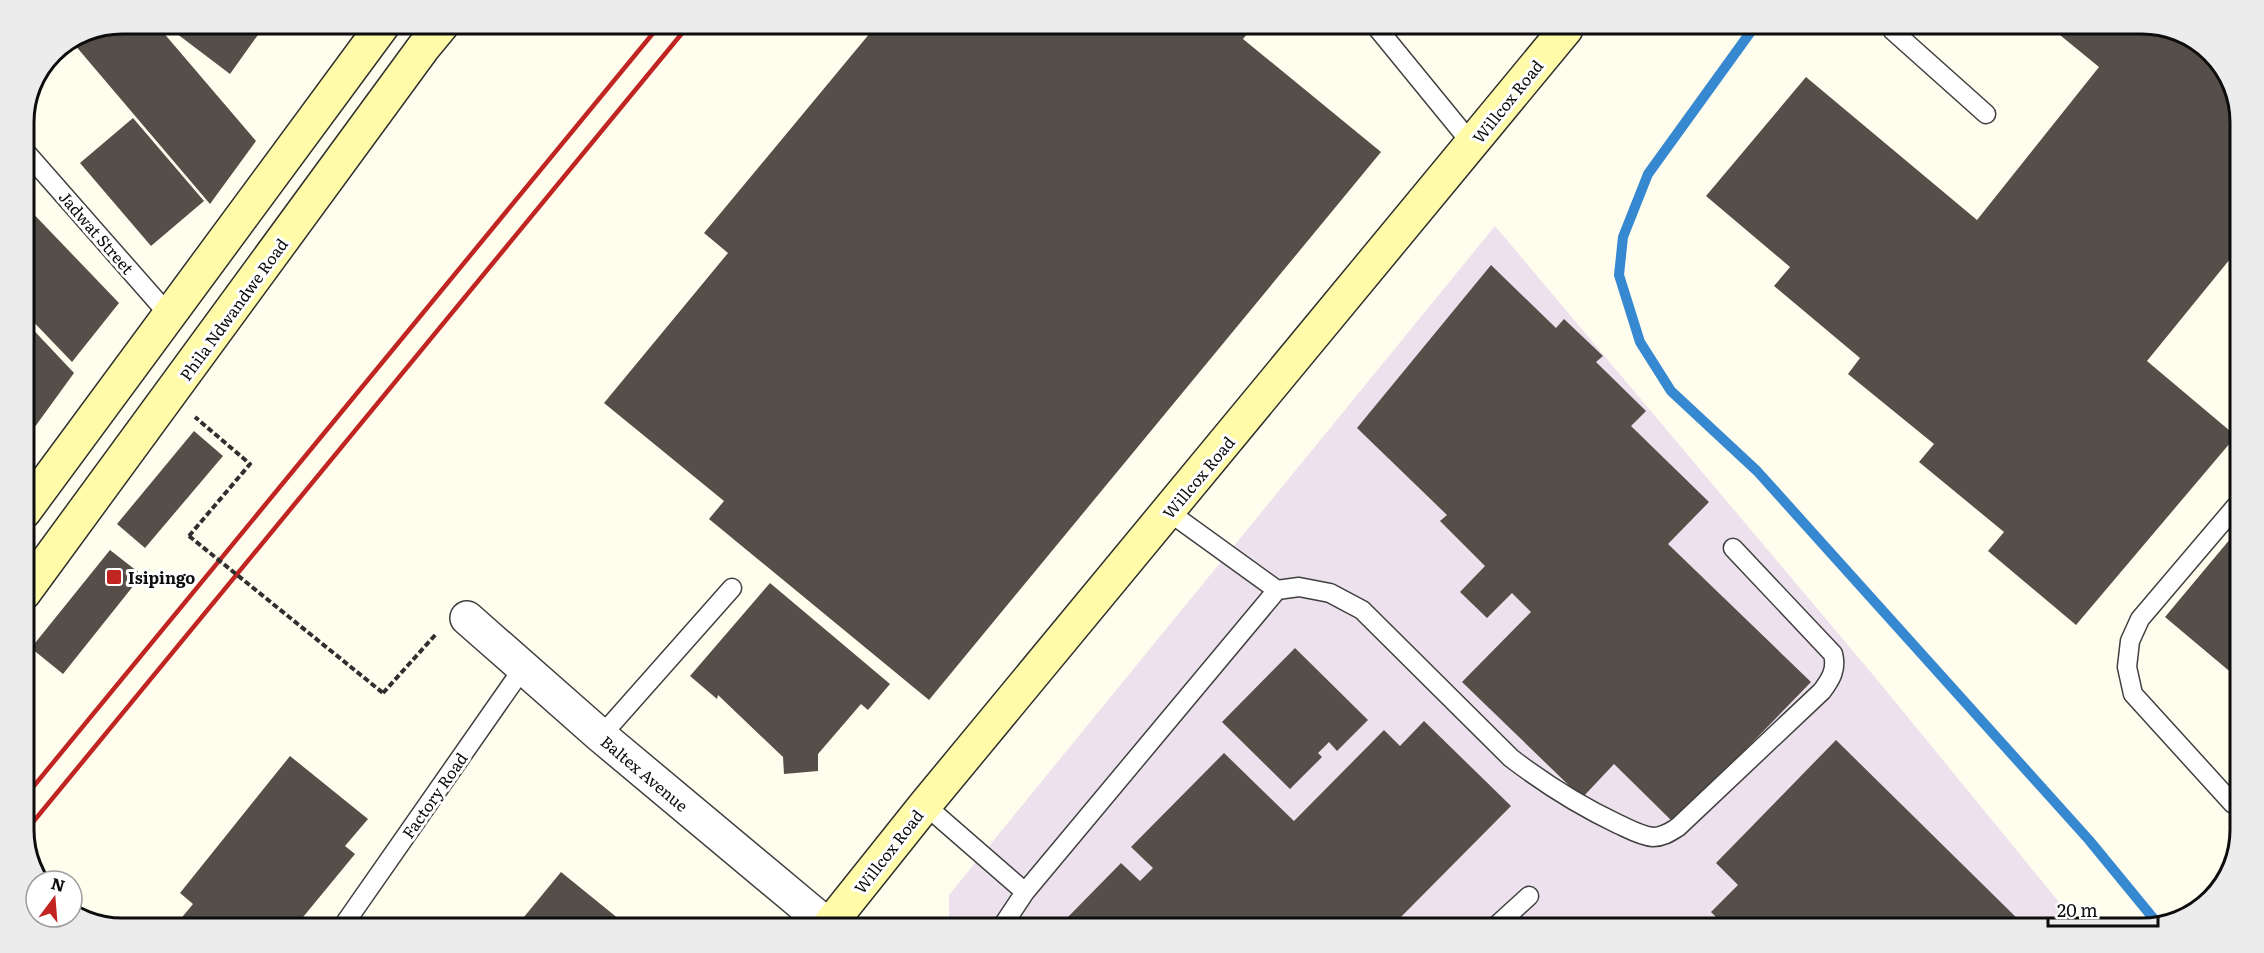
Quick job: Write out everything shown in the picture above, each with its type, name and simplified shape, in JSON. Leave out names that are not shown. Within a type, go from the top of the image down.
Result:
[{"type":"street","points":[[35,497],[375,34]]},
{"type":"street","name":"Phila Ndwandwe Road","points":[[35,578],[435,34]]},
{"type":"street","name":"Willcox Road","points":[[834,919],[925,805],[1562,34]]},
{"type":"street","name":"Baltex Avenue","points":[[453,624],[523,668],[820,919]]},
{"type":"lane","points":[[1383,34],[1472,144]]},
{"type":"lane","points":[[1896,34],[1986,114]]},
{"type":"lane","name":"Jadwat Street","points":[[35,163],[169,315]]},
{"type":"lane","points":[[1169,512],[1278,590]]},
{"type":"lane","points":[[2230,514],[2140,620],[2130,641],[2127,667],[2133,694],[2230,801]]},
{"type":"lane","points":[[1007,919],[1025,892],[1278,590],[1299,586],[1329,593],[1362,610],[1511,758],[1563,795],[1634,832],[1653,837],[1665,835],[1678,827],[1822,691],[1831,680],[1836,663],[1833,654],[1733,548]]},
{"type":"lane","points":[[601,736],[732,588]]},
{"type":"lane","name":"Factory Road","points":[[347,919],[523,668]]},
{"type":"lane","points":[[925,805],[1025,892]]},
{"type":"lane","points":[[1504,919],[1529,896]]},
{"type":"path","points":[[170,395],[250,464],[189,536],[383,693],[453,624]]},
{"type":"shaded area","points":[[1495,226],[1879,682],[2073,919],[949,919],[949,895]]},
{"type":"building","points":[[165,34],[256,141],[210,204],[77,47],[94,39],[111,35]]},
{"type":"building","points":[[177,34],[259,34],[230,74]]},
{"type":"building","points":[[869,34],[1247,34],[1243,39],[1381,152],[929,700],[709,519],[724,501],[604,403],[728,253],[704,233]]},
{"type":"building","points":[[2059,34],[2141,34],[2175,41],[2190,49],[2208,65],[2225,94],[2229,117],[2229,260],[2147,361],[2229,430],[2229,444],[2076,625],[1988,551],[2004,532],[1919,462],[1934,444],[1848,374],[1860,358],[1774,286],[1790,267],[1706,196],[1806,77],[1977,220],[2099,67]]},
{"type":"building","points":[[133,118],[204,201],[151,246],[80,163]]},
{"type":"building","points":[[35,215],[119,303],[72,362],[35,323]]},
{"type":"building","points":[[1491,265],[1556,328],[1564,319],[1603,356],[1596,362],[1646,411],[1631,426],[1709,502],[1668,544],[1811,682],[1674,823],[1614,764],[1582,798],[1462,682],[1531,612],[1512,593],[1487,618],[1460,592],[1485,566],[1440,521],[1447,515],[1357,428]]},
{"type":"building","points":[[35,332],[74,373],[35,427]]},
{"type":"building","points":[[194,431],[223,456],[145,548],[117,524]]},
{"type":"building","points":[[2230,540],[2230,671],[2165,617]]},
{"type":"building","points":[[110,550],[142,575],[63,674],[35,651],[35,643]]},
{"type":"building","points":[[770,583],[890,684],[868,710],[861,704],[818,754],[818,771],[784,774],[783,757],[718,695],[717,699],[690,676]]},
{"type":"building","points":[[1295,648],[1368,720],[1337,751],[1329,742],[1318,753],[1322,757],[1290,789],[1222,722]]},
{"type":"building","points":[[1424,721],[1511,806],[1399,919],[1070,919],[1068,917],[1121,863],[1140,881],[1153,868],[1131,847],[1224,753],[1294,821],[1384,730],[1400,746]]},
{"type":"building","points":[[1836,740],[2018,919],[1718,919],[1711,912],[1738,885],[1716,863]]},
{"type":"building","points":[[290,756],[368,819],[345,846],[355,854],[301,919],[180,919],[193,904],[180,893]]},
{"type":"building","points":[[561,872],[619,919],[522,919]]},
{"type":"waterway","points":[[1749,34],[1648,174],[1623,237],[1619,275],[1640,342],[1671,391],[1757,471],[2089,840],[2153,918]]},
{"type":"railway","points":[[35,785],[652,34]]},
{"type":"railway","points":[[35,820],[681,34]]},
{"type":"place","name":"Isipingo","points":[[114,577]]}]
